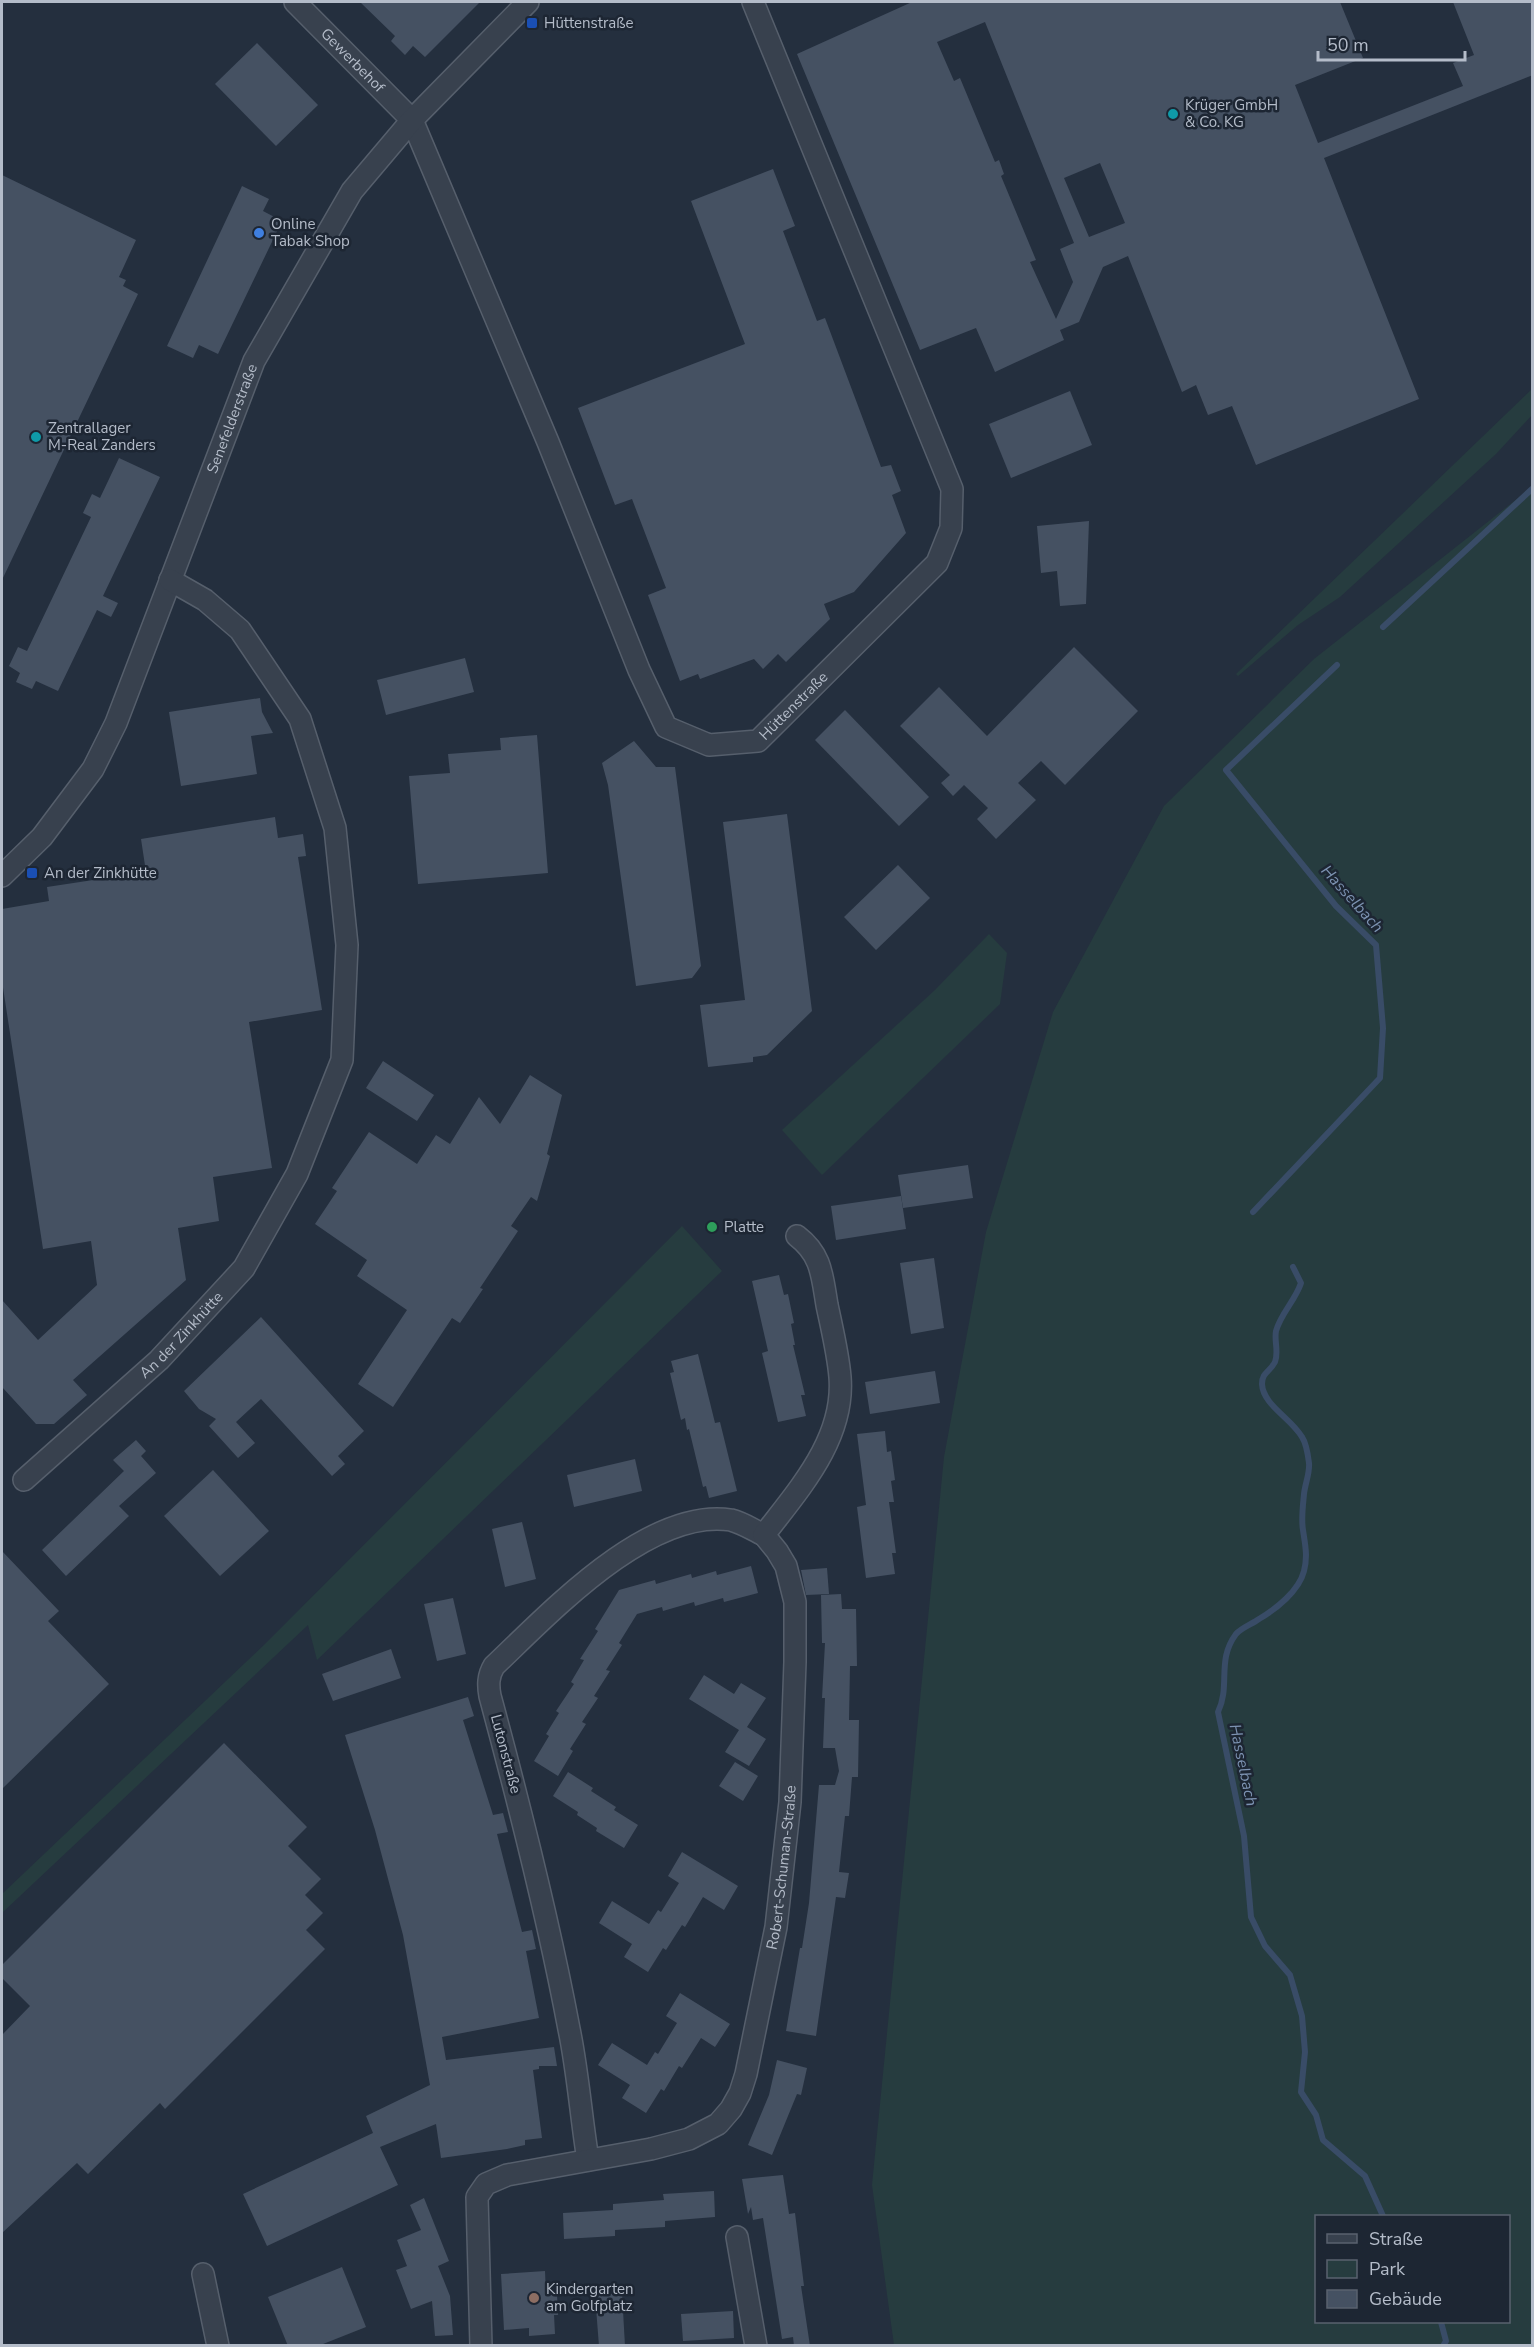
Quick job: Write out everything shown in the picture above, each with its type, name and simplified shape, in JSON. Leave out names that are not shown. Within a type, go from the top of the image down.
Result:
[{"type":"street","name":"Gewerbehof","points":[[295,2],[412,120]]},
{"type":"street","name":"Senefelderstraße","points":[[2,876],[42,837],[93,770],[116,723],[254,361],[352,191],[412,120],[528,2]]},
{"type":"street","name":"Hüttenstraße","points":[[412,120],[548,442],[639,670],[666,727],[709,745],[758,741],[937,563],[951,528],[952,489],[753,2]]},
{"type":"street","name":"An der Zinkhütte","points":[[24,1480],[159,1360],[244,1268],[297,1174],[342,1060],[347,945],[335,828],[300,719],[240,630],[205,600],[170,580]]},
{"type":"street","points":[[764,1535],[826,1446],[838,1406],[840,1377],[837,1354],[817,1258],[808,1244],[797,1236]]},
{"type":"street","name":"Lutonstraße","points":[[588,2160],[569,2029],[550,1932],[522,1813],[490,1696],[490,1673],[494,1666],[586,1580],[626,1552],[669,1529],[700,1521],[726,1520],[746,1525],[764,1535]]},
{"type":"street","name":"Robert-Schuman-Straße","points":[[481,2346],[477,2197],[480,2190],[500,2177],[666,2146],[704,2132],[718,2124],[731,2109],[740,2093],[746,2074],[776,1927],[790,1802],[795,1602],[790,1578],[782,1558],[764,1535]]},
{"type":"street","points":[[737,2237],[756,2346]]},
{"type":"street","points":[[203,2274],[218,2346]]},
{"type":"green space","points":[[1532,389],[1532,415],[1496,454],[1340,597],[1298,625],[1238,676],[1236,674]]},
{"type":"green space","points":[[1532,487],[1532,2345],[894,2345],[872,2185],[944,1457],[986,1232],[1053,1012],[1164,806],[1314,659]]},
{"type":"green space","points":[[989,934],[1007,953],[1000,1004],[822,1175],[782,1130],[935,990]]},
{"type":"green space","points":[[682,1226],[722,1271],[317,1660],[308,1625],[2,1913],[2,1894],[265,1644]]},
{"type":"building","points":[[360,2],[480,2],[425,57],[413,46],[405,55],[391,41],[395,36]]},
{"type":"building","points":[[912,2],[1340,2],[1363,58],[1295,85],[1318,143],[1463,86],[1453,63],[1474,55],[1453,2],[1533,2],[1533,75],[1324,158],[1419,399],[1256,465],[1232,406],[1208,415],[1196,385],[1182,392],[1128,256],[1103,267],[1079,322],[1060,330],[1064,340],[995,372],[976,328],[920,350],[797,54]],"holes":[[[985,22],[1074,243],[1060,249],[1073,282],[1056,319],[1030,262],[1036,260],[1001,176],[1004,174],[999,160],[995,162],[960,78],[954,81],[937,42]],[[1100,163],[1125,223],[1089,237],[1064,178]]]},
{"type":"building","points":[[257,43],[318,105],[276,146],[215,84]]},
{"type":"building","points":[[773,169],[795,226],[783,231],[817,321],[825,318],[881,467],[891,465],[901,491],[892,495],[906,533],[854,592],[824,604],[830,619],[786,662],[778,654],[763,669],[754,659],[700,679],[698,674],[680,681],[648,595],[666,588],[632,499],[615,505],[578,408],[745,344],[691,201]]},
{"type":"building","name":"Zentrallager M-Real Zanders","points":[[2,175],[136,240],[119,277],[126,280],[123,286],[138,294],[2,580]]},
{"type":"building","points":[[242,186],[269,199],[263,211],[282,221],[218,354],[199,345],[193,358],[167,346]]},
{"type":"building","points":[[1070,391],[1092,445],[1011,478],[989,424]]},
{"type":"building","points":[[119,458],[160,477],[103,596],[118,603],[111,617],[97,610],[58,691],[36,681],[32,689],[16,682],[20,673],[9,666],[18,647],[27,651],[91,517],[83,513],[92,494],[100,498]]},
{"type":"building","points":[[1089,521],[1086,604],[1060,606],[1057,571],[1041,573],[1037,526]]},
{"type":"building","points":[[1074,647],[1138,711],[1065,785],[1041,761],[1018,783],[1036,800],[996,839],[977,819],[988,808],[964,785],[953,796],[941,783],[950,775],[900,726],[939,687],[987,736]]},
{"type":"building","points":[[465,658],[474,692],[386,715],[377,680]]},
{"type":"building","points":[[260,698],[262,712],[273,733],[251,736],[257,774],[181,786],[169,712]]},
{"type":"building","points":[[845,710],[929,797],[899,826],[815,740]]},
{"type":"building","points":[[537,735],[548,873],[418,884],[409,776],[450,773],[448,754],[501,750],[500,738]]},
{"type":"building","points":[[634,741],[656,767],[675,767],[701,966],[692,978],[636,986],[608,785],[602,763]]},
{"type":"building","points":[[787,814],[812,1011],[767,1055],[753,1057],[753,1062],[708,1067],[700,1005],[745,1000],[723,822]]},
{"type":"building","points":[[275,817],[278,838],[303,834],[306,856],[298,857],[322,1010],[249,1022],[272,1168],[213,1177],[219,1221],[178,1228],[186,1280],[73,1380],[87,1395],[54,1424],[36,1424],[2,1387],[2,1300],[38,1340],[97,1285],[91,1241],[43,1249],[2,981],[2,909],[49,901],[47,887],[146,872],[141,839]]},
{"type":"building","points":[[898,865],[930,898],[876,950],[844,917]]},
{"type":"building","points":[[383,1061],[434,1095],[417,1121],[366,1088]]},
{"type":"building","points":[[530,1075],[562,1095],[547,1154],[550,1156],[537,1201],[531,1197],[511,1226],[518,1231],[480,1288],[483,1289],[460,1323],[452,1318],[393,1407],[358,1384],[407,1310],[357,1276],[367,1260],[315,1224],[337,1191],[332,1188],[369,1132],[417,1164],[436,1135],[450,1144],[479,1097],[500,1124]]},
{"type":"building","points":[[968,1165],[973,1198],[903,1208],[898,1175]]},
{"type":"building","points":[[901,1196],[906,1229],[836,1240],[831,1206]]},
{"type":"building","points":[[934,1258],[944,1328],[911,1334],[900,1263]]},
{"type":"building","points":[[779,1275],[784,1295],[788,1294],[794,1323],[791,1324],[795,1345],[793,1345],[805,1395],[801,1395],[806,1416],[778,1422],[762,1353],[768,1351],[752,1281]]},
{"type":"building","points":[[261,1317],[364,1431],[338,1456],[345,1464],[332,1476],[261,1399],[236,1422],[255,1443],[238,1458],[209,1426],[216,1419],[199,1409],[184,1391]]},
{"type":"building","points":[[698,1354],[715,1423],[720,1422],[737,1491],[709,1498],[706,1486],[703,1487],[689,1429],[687,1430],[685,1418],[681,1420],[670,1373],[674,1372],[671,1361]]},
{"type":"building","points":[[935,1371],[940,1403],[870,1414],[865,1382]]},
{"type":"building","points":[[885,1431],[887,1452],[891,1451],[895,1480],[891,1481],[894,1502],[889,1502],[896,1553],[892,1553],[895,1574],[866,1578],[857,1507],[866,1505],[857,1434]]},
{"type":"building","points":[[136,1440],[146,1451],[141,1456],[156,1473],[119,1506],[129,1516],[66,1576],[42,1550],[124,1471],[113,1460]]},
{"type":"building","points":[[635,1459],[642,1491],[574,1507],[567,1475]]},
{"type":"building","points":[[213,1470],[269,1531],[220,1576],[164,1516]]},
{"type":"building","points":[[522,1522],[536,1579],[505,1587],[492,1529]]},
{"type":"building","points":[[2,1551],[59,1611],[48,1621],[109,1684],[2,1789]]},
{"type":"building","points":[[751,1566],[758,1593],[724,1602],[723,1598],[695,1606],[694,1602],[663,1611],[662,1607],[637,1614],[619,1643],[622,1645],[606,1670],[610,1671],[594,1696],[598,1698],[582,1722],[586,1724],[570,1749],[573,1751],[558,1776],[534,1761],[549,1736],[546,1734],[559,1713],[556,1711],[574,1684],[571,1682],[584,1660],[580,1659],[598,1631],[595,1629],[619,1590],[655,1580],[656,1584],[691,1574],[692,1578],[716,1571],[717,1575]]},
{"type":"building","points":[[827,1568],[829,1594],[806,1595],[801,1570]]},
{"type":"building","points":[[841,1594],[842,1609],[856,1609],[857,1666],[850,1666],[849,1720],[859,1720],[858,1777],[852,1777],[849,1816],[845,1816],[839,1872],[849,1873],[845,1898],[836,1897],[816,2036],[786,2031],[809,1903],[819,1785],[835,1785],[839,1771],[835,1748],[823,1748],[825,1698],[822,1698],[825,1643],[822,1643],[821,1595]]},
{"type":"building","points":[[453,1598],[466,1654],[437,1661],[424,1604]]},
{"type":"building","points":[[391,1649],[401,1678],[333,1701],[322,1674]]},
{"type":"building","points":[[704,1675],[734,1694],[741,1683],[766,1698],[747,1727],[766,1739],[749,1766],[725,1752],[739,1730],[689,1699]]},
{"type":"building","points":[[468,1697],[474,1716],[463,1720],[493,1815],[503,1813],[508,1832],[497,1834],[522,1932],[532,1930],[536,1949],[526,1951],[539,2018],[442,2037],[446,2060],[554,2047],[557,2066],[539,2066],[539,2069],[533,2070],[542,2138],[525,2140],[525,2145],[507,2149],[441,2158],[436,2124],[380,2147],[398,2185],[267,2246],[243,2194],[373,2133],[366,2116],[430,2085],[403,1935],[375,1830],[345,1735]]},
{"type":"building","points":[[224,1743],[307,1827],[288,1846],[321,1879],[305,1895],[323,1913],[306,1930],[325,1949],[165,2109],[160,2103],[88,2174],[77,2163],[2,2233],[2,2035],[30,2006],[2,1978],[2,1965]]},
{"type":"building","points":[[735,1762],[758,1776],[743,1801],[719,1786]]},
{"type":"building","points":[[568,1772],[593,1788],[591,1791],[616,1807],[614,1810],[638,1825],[624,1848],[596,1831],[597,1828],[577,1815],[578,1812],[553,1796]]},
{"type":"building","points":[[682,1852],[738,1886],[724,1910],[703,1897],[685,1927],[682,1925],[666,1950],[663,1948],[648,1972],[624,1957],[632,1944],[599,1923],[612,1901],[649,1924],[658,1910],[661,1912],[679,1883],[668,1876]]},
{"type":"building","points":[[680,1993],[730,2024],[715,2047],[701,2038],[682,2068],[679,2066],[664,2091],[661,2089],[646,2113],[622,2098],[630,2085],[598,2065],[612,2043],[647,2065],[655,2052],[658,2054],[677,2023],[666,2016]]},
{"type":"building","points":[[777,2060],[807,2068],[801,2095],[797,2094],[772,2155],[748,2145],[769,2095]]},
{"type":"building","points":[[783,2175],[789,2214],[795,2213],[804,2286],[801,2286],[810,2346],[794,2346],[793,2337],[782,2339],[763,2218],[753,2220],[751,2207],[748,2214],[742,2179]]},
{"type":"building","points":[[714,2191],[715,2217],[665,2221],[665,2227],[615,2230],[615,2236],[564,2239],[563,2213],[613,2210],[613,2204],[664,2200],[663,2194]]},
{"type":"building","points":[[424,2198],[449,2261],[438,2266],[450,2296],[453,2335],[435,2336],[432,2301],[411,2309],[396,2270],[407,2266],[397,2240],[421,2230],[410,2205]]},
{"type":"building","points":[[342,2267],[366,2327],[318,2346],[288,2346],[268,2297]]},
{"type":"building","points":[[545,2271],[546,2295],[557,2295],[558,2315],[554,2315],[555,2334],[529,2336],[529,2328],[504,2330],[501,2274]]},
{"type":"building","points":[[622,2293],[625,2346],[599,2346],[595,2295]]},
{"type":"building","points":[[733,2311],[734,2338],[683,2341],[681,2314]]},
{"type":"waterway","name":"Hasselbach","points":[[1383,627],[1532,489]]},
{"type":"waterway","name":"Hasselbach","points":[[1253,1212],[1380,1078],[1383,1028],[1376,945],[1336,906],[1226,770],[1337,665]]},
{"type":"waterway","name":"Hasselbach","points":[[1293,1267],[1301,1283],[1278,1325],[1275,1362],[1263,1377],[1262,1384],[1267,1398],[1297,1430],[1307,1449],[1309,1467],[1302,1517],[1306,1550],[1305,1566],[1297,1586],[1286,1599],[1266,1615],[1238,1632],[1230,1644],[1225,1663],[1222,1702],[1218,1712],[1244,1836],[1251,1917],[1265,1946],[1290,1975],[1302,2016],[1305,2052],[1301,2092],[1316,2115],[1323,2140],[1365,2176],[1383,2215]]},
{"type":"waterway","name":"Hasselbach","points":[[1441,2323],[1446,2341],[1443,2346]]},
{"type":"place","name":"Hüttenstraße","points":[[532,23]]},
{"type":"place","name":"Krüger GmbH & Co. KG","points":[[1173,114]]},
{"type":"place","name":"Online Tabak Shop","points":[[259,233]]},
{"type":"place","name":"Zentrallager M-Real Zanders","points":[[36,437]]},
{"type":"place","name":"An der Zinkhütte","points":[[32,873]]},
{"type":"place","name":"Platte","points":[[712,1227]]},
{"type":"place","name":"Kindergarten am Golfplatz","points":[[534,2298]]}]
